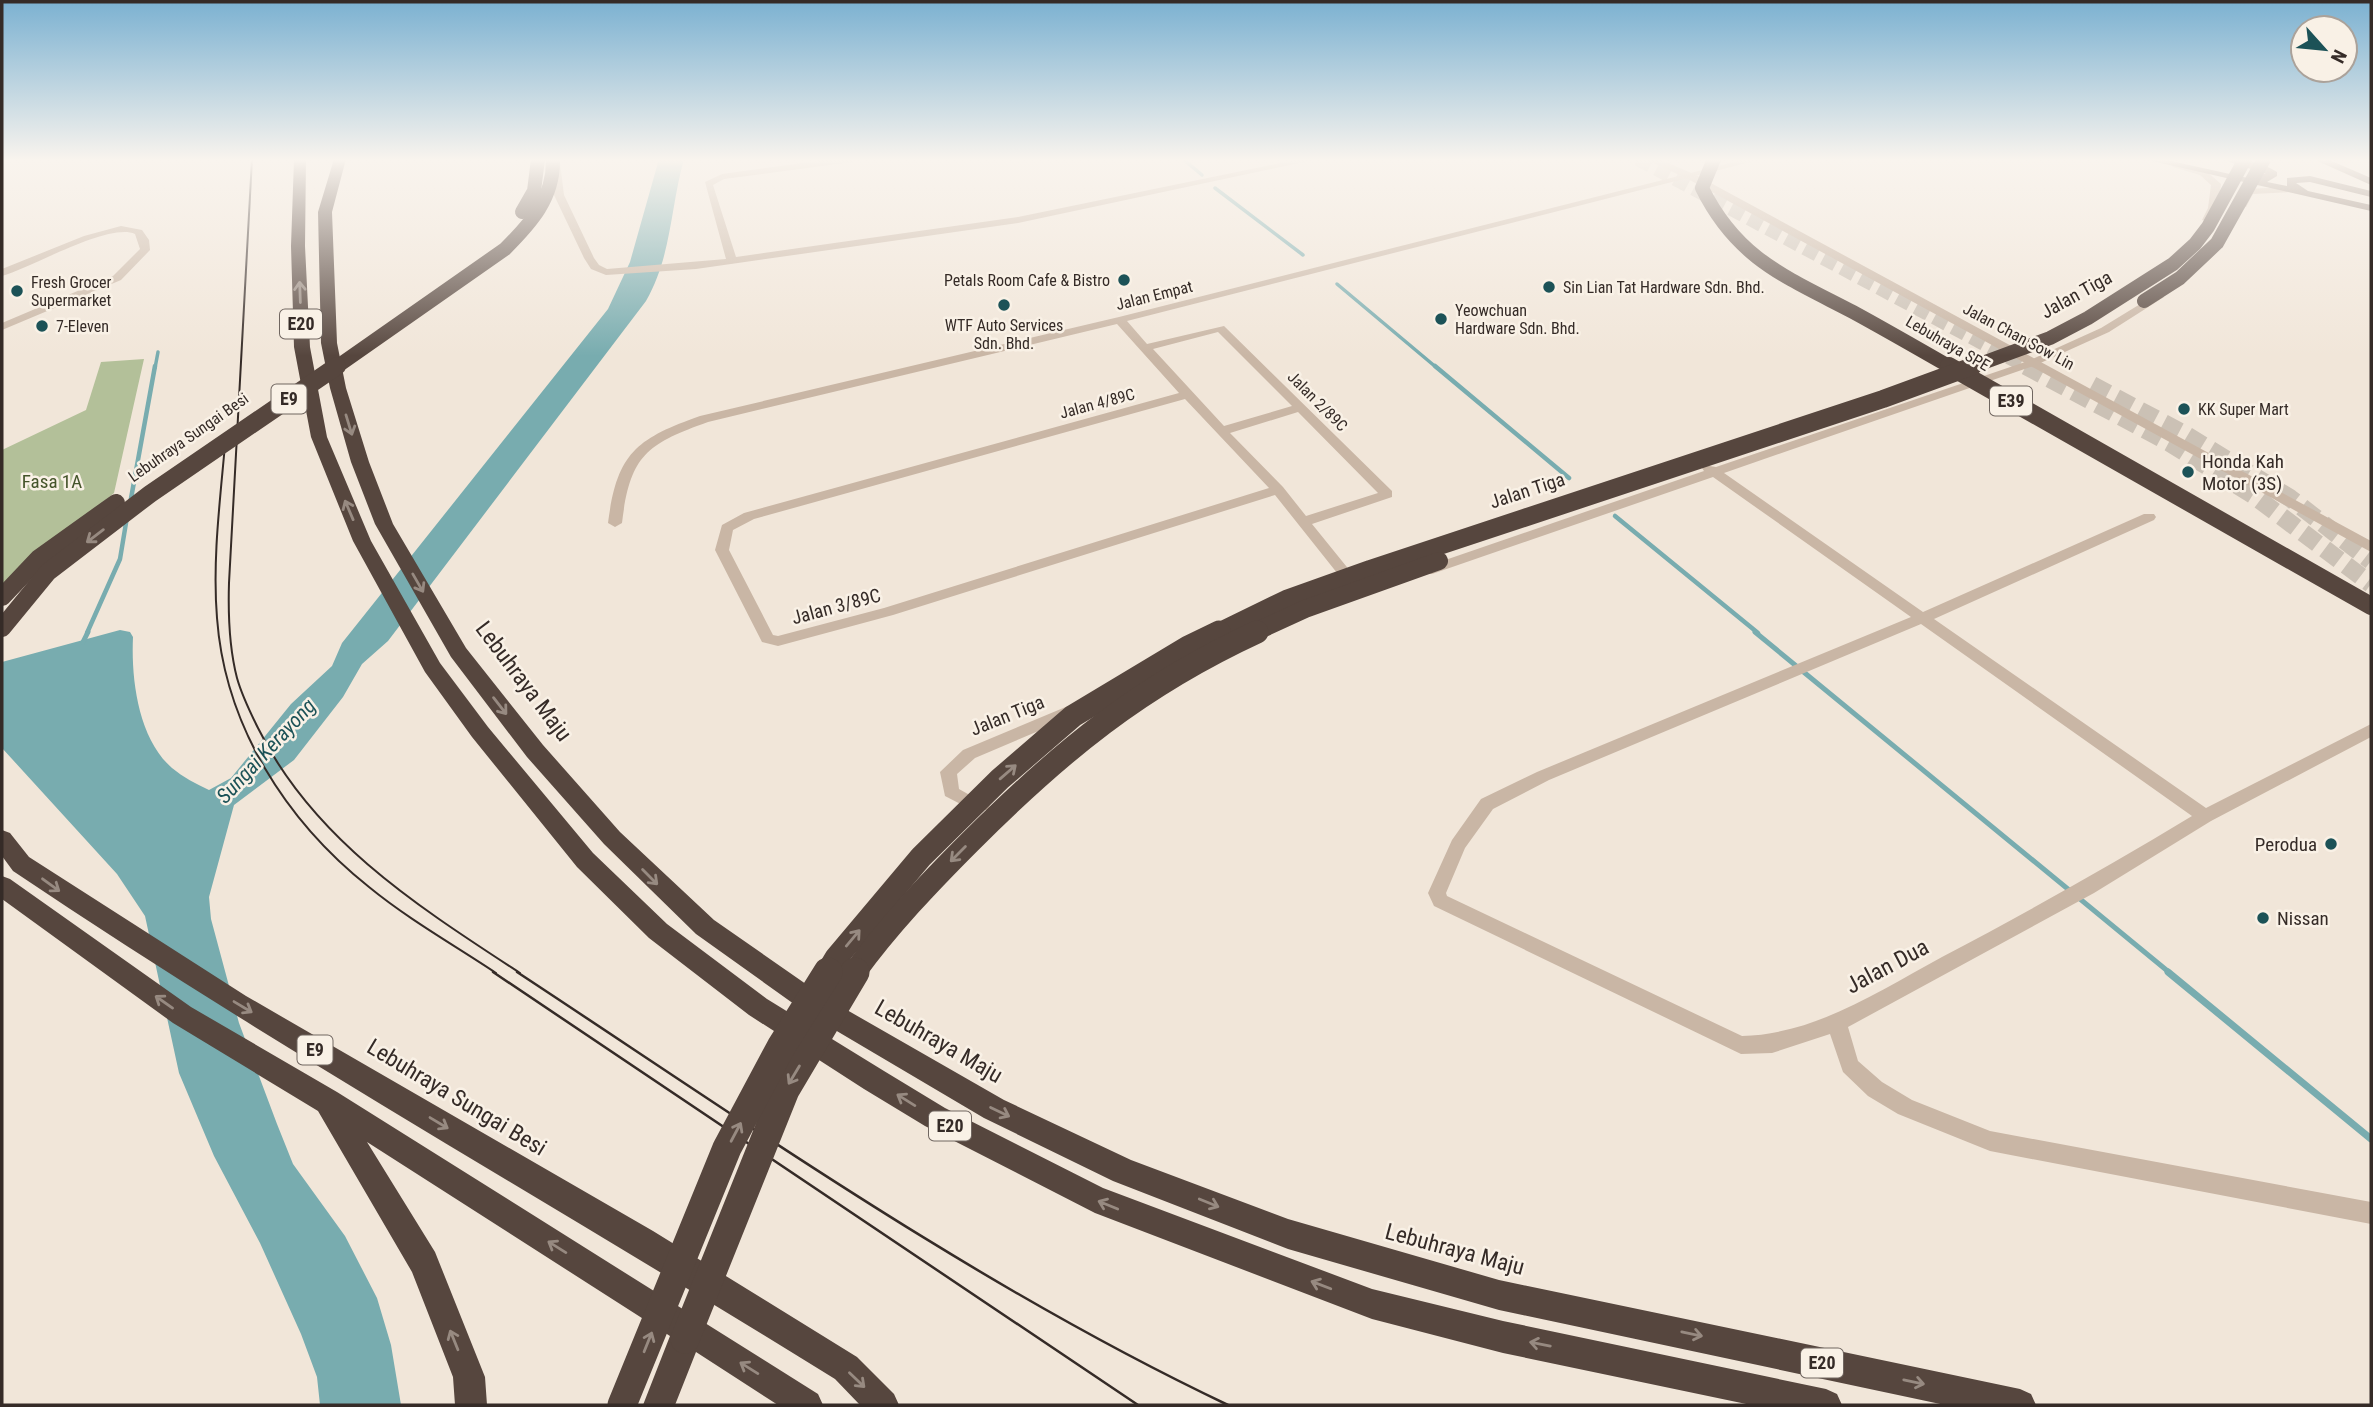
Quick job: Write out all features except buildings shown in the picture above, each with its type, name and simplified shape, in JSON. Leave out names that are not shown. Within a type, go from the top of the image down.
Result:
[{"type":"highway","name":"E20","points":[[298,225],[302,347],[319,437],[362,541],[432,667],[480,732],[585,860],[658,931],[758,1007],[935,1117],[1095,1199],[1372,1304],[1503,1337],[1826,1405]]},
{"type":"highway","name":"Lebuhraya Maju","points":[[325,225],[329,343],[338,388],[360,462],[384,524],[458,652],[536,751],[612,838],[654,881],[705,927],[817,1006],[994,1109],[1124,1171],[1288,1234],[1379,1263],[1499,1295],[2020,1405]]},
{"type":"highway","name":"Lebuhraya Sungai Besi","points":[[2,597],[39,558],[457,274],[511,225]]},
{"type":"highway","name":"Lebuhraya Sungai Besi","points":[[2,628],[48,572],[150,494],[494,260],[527,225]]},
{"type":"highway","name":"Lebuhraya SPE","points":[[1723,225],[1740,244],[1769,268],[1890,333],[2371,606]]},
{"type":"highway","name":"Lebuhraya SPE","points":[[1731,225],[1748,244],[1808,286],[1884,324],[2371,594]]},
{"type":"highway","points":[[622,1405],[727,1148],[781,1046],[836,958],[921,857],[1000,779],[1073,716],[1188,647],[1286,599],[1883,399],[2050,338],[2088,318],[2173,264],[2195,244],[2209,225]]},
{"type":"highway","points":[[659,1405],[785,1090],[855,972],[908,904],[1031,780],[1082,738],[1157,684],[1224,647],[1306,609],[1412,570],[2009,369],[2082,337],[2180,278],[2207,255],[2229,225]]},
{"type":"highway","name":"Lebuhraya Sungai Besi","points":[[2,839],[21,864],[143,945],[237,1004],[642,1242],[846,1368],[883,1405]]},
{"type":"highway","name":"E9","points":[[2,886],[182,1015],[327,1101],[424,1262],[469,1377],[471,1405]]},
{"type":"highway","points":[[327,1101],[807,1405]]},
{"type":"street","points":[[573,225],[595,267],[606,272],[696,266],[984,225]]},
{"type":"street","points":[[721,225],[732,261]]},
{"type":"street","name":"Jalan Empat","points":[[615,523],[618,492],[633,456],[652,440],[704,419],[1120,320],[1501,225]]},
{"type":"street","name":"Jalan Chan Sow Lin","points":[[1779,225],[2371,547]]},
{"type":"street","name":"Jalan Tiga","points":[[2204,225],[2169,261],[2130,288],[2068,325],[2009,350],[1344,573],[1270,601],[1185,642],[1059,717],[1013,733],[969,754],[948,772],[951,793],[972,804],[994,806],[1019,798],[1164,686],[1222,653],[1298,617],[2032,363],[2105,330],[2146,306],[2197,270],[2227,237],[2233,225]]},
{"type":"street","points":[[2,273],[112,229],[127,228],[141,232],[145,250],[126,271],[106,283],[2,327]]},
{"type":"street","points":[[2,339],[36,323],[41,319],[41,310]]},
{"type":"street","points":[[1120,320],[1187,396],[1279,490],[1361,594]]},
{"type":"street","name":"Jalan 2/89C","points":[[1145,348],[1220,328],[1387,494],[1306,521]]},
{"type":"street","name":"Jalan 4/89C","points":[[1015,442],[1187,396]]},
{"type":"street","points":[[1222,431],[1300,408]]},
{"type":"street","name":"Jalan 3/89C","points":[[1015,442],[749,516],[727,528],[722,550],[767,638],[778,641],[888,612],[1279,490]]},
{"type":"street","points":[[1691,456],[1920,619],[2205,816]]},
{"type":"street","name":"Jalan Dua","points":[[2149,517],[1920,619],[1543,776],[1487,804],[1458,845],[1437,893],[1440,901],[1741,1045],[1772,1044],[1837,1023],[2079,892],[2205,816],[2371,730]]},
{"type":"street","points":[[1837,1023],[1850,1066],[1875,1089],[1905,1107],[1990,1141],[2371,1213]]},
{"type":"green space","name":"Fasa 1A","points":[[144,359],[114,493],[2,588],[2,450],[86,410],[101,362]]},
{"type":"water","name":"Sungai Kerayong","points":[[641,225],[670,225],[661,266],[646,301],[388,641],[362,664],[343,697],[294,760],[234,805],[209,897],[211,919],[239,1023],[293,1164],[345,1236],[377,1298],[391,1345],[401,1405],[320,1405],[317,1377],[301,1334],[260,1243],[214,1156],[179,1073],[145,916],[117,874],[2,748],[2,662],[120,630],[130,632],[133,637],[133,671],[139,707],[151,741],[160,755],[176,771],[209,790],[231,778],[291,704],[332,666],[342,643],[608,309],[630,262]]},
{"type":"waterway","points":[[1263,225],[1303,255]]},
{"type":"waterway","points":[[1337,284],[1437,368]]},
{"type":"waterway","points":[[155,368],[158,352]]},
{"type":"waterway","points":[[130,504],[155,366]]},
{"type":"waterway","points":[[1435,366],[1569,478]]},
{"type":"waterway","points":[[1615,516],[1758,633]]},
{"type":"waterway","points":[[87,633],[120,559],[127,517]]},
{"type":"waterway","points":[[83,642],[88,632]]},
{"type":"waterway","points":[[1755,632],[2170,973]]},
{"type":"waterway","points":[[2168,972],[2371,1139]]},
{"type":"tunnel","points":[[1761,225],[2029,368]]},
{"type":"tunnel","points":[[2026,366],[2170,443],[2253,495],[2371,584]]},
{"type":"tunnel","points":[[2092,385],[2186,435],[2290,498],[2371,561]]},
{"type":"tram line","points":[[248,225],[229,583],[231,643],[239,685],[258,728],[281,768],[308,804],[338,837],[407,896],[520,973]]},
{"type":"tram line","points":[[226,433],[216,549],[217,618],[222,658],[232,696],[247,733],[265,768],[287,801],[311,832],[339,861],[399,910],[496,973]]},
{"type":"tram line","points":[[493,972],[1138,1405]]},
{"type":"tram line","points":[[517,972],[777,1144],[954,1256],[1044,1309],[1228,1405]]},
{"type":"place","name":"Petals Room Cafe & Bistro","points":[[1124,280]]},
{"type":"place","name":"Sin Lian Tat Hardware Sdn. Bhd.","points":[[1549,287]]},
{"type":"place","name":"Fresh Grocer Supermarket","points":[[17,291]]},
{"type":"place","name":"WTF Auto Services Sdn. Bhd.","points":[[1004,305]]},
{"type":"place","name":"Yeowchuan Hardware Sdn. Bhd.","points":[[1441,319]]},
{"type":"place","name":"7-Eleven","points":[[42,326]]},
{"type":"place","name":"KK Super Mart","points":[[2184,409]]},
{"type":"place","name":"Honda Kah Motor (3S)","points":[[2188,472]]},
{"type":"place","name":"Perodua","points":[[2331,844]]},
{"type":"place","name":"Nissan","points":[[2263,918]]}]
